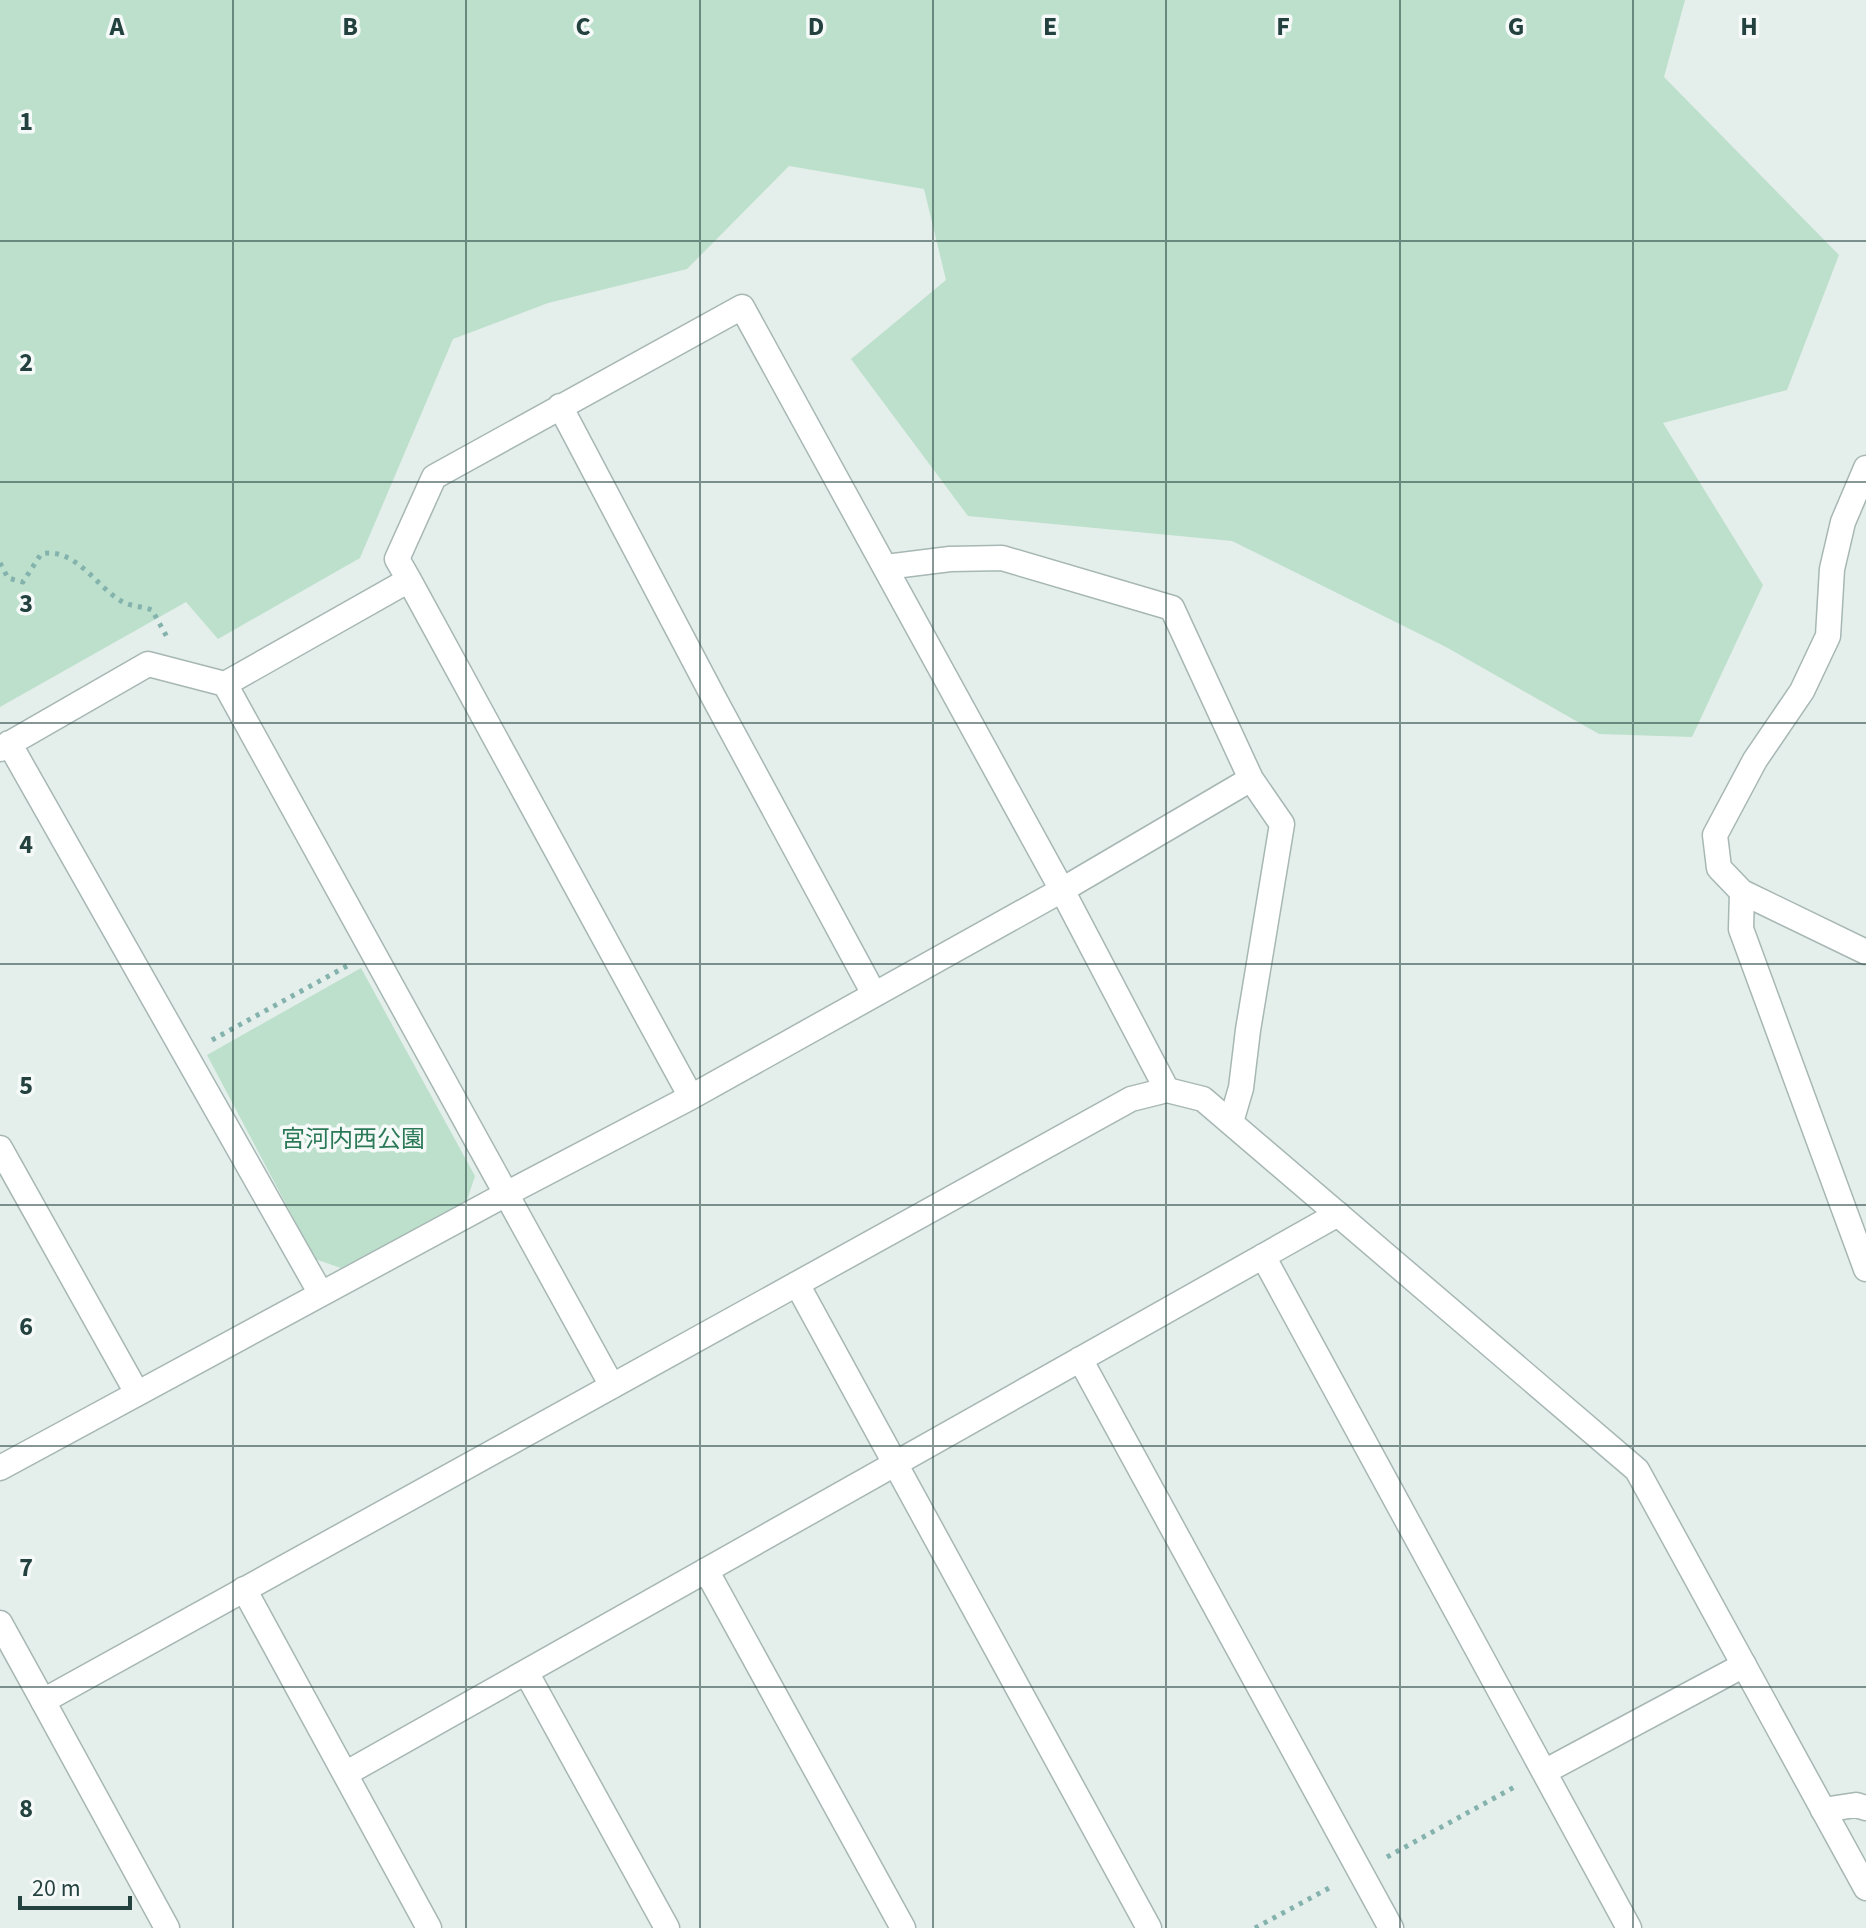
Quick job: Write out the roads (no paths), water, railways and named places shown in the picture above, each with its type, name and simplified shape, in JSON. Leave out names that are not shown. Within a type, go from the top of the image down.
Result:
[{"type":"street","points":[[691,1097],[397,559],[434,477],[742,307],[1062,890],[1167,1090]]},
{"type":"street","points":[[560,406],[874,994]]},
{"type":"street","points":[[1866,468],[1843,522],[1835,558],[1828,636],[1802,691],[1755,760],[1715,835],[1719,868],[1742,892],[1866,952]]},
{"type":"street","points":[[886,567],[950,559],[1002,558],[1172,608],[1251,779],[1282,824],[1241,1088],[1231,1122]]},
{"type":"street","points":[[321,1294],[186,1054],[5,746],[148,664],[225,684],[409,580]]},
{"type":"street","points":[[225,684],[612,1386]]},
{"type":"street","points":[[0,1468],[691,1097],[1062,890],[1251,779]]},
{"type":"street","points":[[1742,892],[1741,929],[1866,1269]]},
{"type":"street","points":[[43,1701],[1131,1099],[1167,1090],[1203,1099],[1637,1470],[1866,1888]]},
{"type":"street","points":[[0,1148],[137,1393]]},
{"type":"street","points":[[345,1774],[1338,1214]]},
{"type":"street","points":[[1263,1256],[1629,1928]]},
{"type":"street","points":[[797,1284],[1149,1928]]},
{"type":"street","points":[[1080,1359],[1391,1928]]},
{"type":"street","points":[[706,1570],[903,1928]]},
{"type":"street","points":[[244,1589],[429,1928]]},
{"type":"street","points":[[0,1623],[167,1928]]},
{"type":"street","points":[[1544,1772],[1744,1665]]},
{"type":"street","points":[[526,1672],[667,1928]]},
{"type":"street","points":[[1823,1810],[1856,1805],[1866,1808]]},
{"type":"park label","name":"宮河内西公園","points":[[353,1139]]}]
